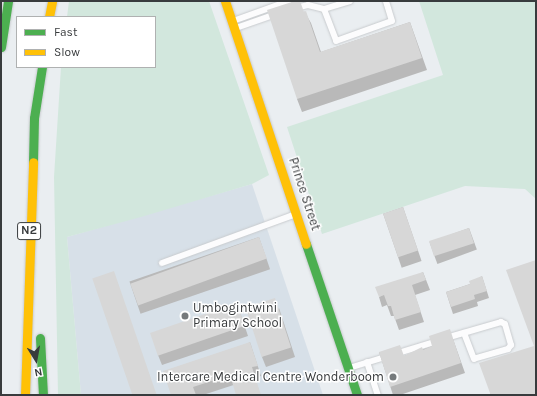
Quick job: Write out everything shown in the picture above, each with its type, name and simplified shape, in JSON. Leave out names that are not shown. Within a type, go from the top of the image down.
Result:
[{"type":"main road","points":[[1,47],[8,1]]},
{"type":"main road","points":[[49,16],[52,1]]},
{"type":"main road","name":"Prince Street","points":[[225,1],[357,395]]},
{"type":"main road","name":"N2","points":[[26,395],[29,246],[34,118],[42,68]]},
{"type":"main road","points":[[29,246],[38,300]]},
{"type":"main road","points":[[40,326],[43,395]]},
{"type":"lane","points":[[233,25],[289,1]]},
{"type":"lane","points":[[288,10],[305,5],[324,9],[350,1]]},
{"type":"lane","points":[[324,9],[336,41],[392,21],[386,1]]},
{"type":"lane","points":[[233,25],[281,13]]},
{"type":"lane","points":[[162,263],[297,214]]},
{"type":"lane","points":[[347,368],[500,322],[505,324],[511,345],[508,348],[474,359],[464,333]]},
{"type":"lane","points":[[367,362],[378,395]]},
{"type":"shaded area","name":"Umbogintwini Primary School","points":[[252,184],[323,395],[81,395],[67,237]]},
{"type":"green space","points":[[69,1],[209,1],[269,175],[252,184],[67,237],[81,395],[58,395],[54,177],[61,68],[156,68],[156,16],[67,16]]},
{"type":"green space","points":[[419,1],[536,1],[536,199],[525,189],[465,186],[322,234],[287,127],[443,75]]},
{"type":"building","points":[[295,1],[300,1],[304,12],[306,11],[320,52],[410,22],[422,58],[297,99],[267,10]]},
{"type":"building","points":[[403,207],[418,250],[398,257],[383,214]]},
{"type":"building","points":[[469,228],[474,243],[434,256],[429,241]]},
{"type":"building","points":[[259,237],[267,259],[138,305],[130,284]]},
{"type":"building","points":[[536,260],[536,395],[490,395],[479,363],[534,346],[506,270]]},
{"type":"building","points":[[114,271],[157,395],[132,395],[92,278]]},
{"type":"building","points":[[423,272],[426,280],[412,285],[421,312],[395,320],[391,306],[388,306],[384,295],[379,297],[375,287]]},
{"type":"building","points":[[482,276],[487,291],[474,295],[475,299],[451,307],[446,292],[470,284],[469,281]]},
{"type":"building","points":[[275,298],[291,347],[262,357],[246,308]]},
{"type":"building","points":[[237,303],[245,326],[158,356],[150,333]]},
{"type":"building","points":[[450,329],[461,363],[390,387],[379,352],[400,345],[404,356],[422,347],[423,350],[432,346],[429,336]]},
{"type":"building","points":[[250,342],[258,366],[252,367],[261,395],[236,395],[230,375],[193,387],[196,395],[171,395],[163,371]]},
{"type":"traffic: fast","points":[[1,47],[8,1]]},
{"type":"traffic: fast","points":[[33,162],[34,118],[42,68]]},
{"type":"traffic: fast","points":[[306,244],[357,395]]},
{"type":"traffic: fast","points":[[40,338],[43,395]]},
{"type":"traffic: slow","points":[[49,16],[52,1]]},
{"type":"traffic: slow","points":[[225,1],[306,244]]},
{"type":"traffic: slow","points":[[25,395],[33,162]]},
{"type":"place","name":"Umbogintwini Primary School","points":[[185,316]]},
{"type":"place","name":"Intercare Medical Centre Wonderboom","points":[[393,377]]}]
